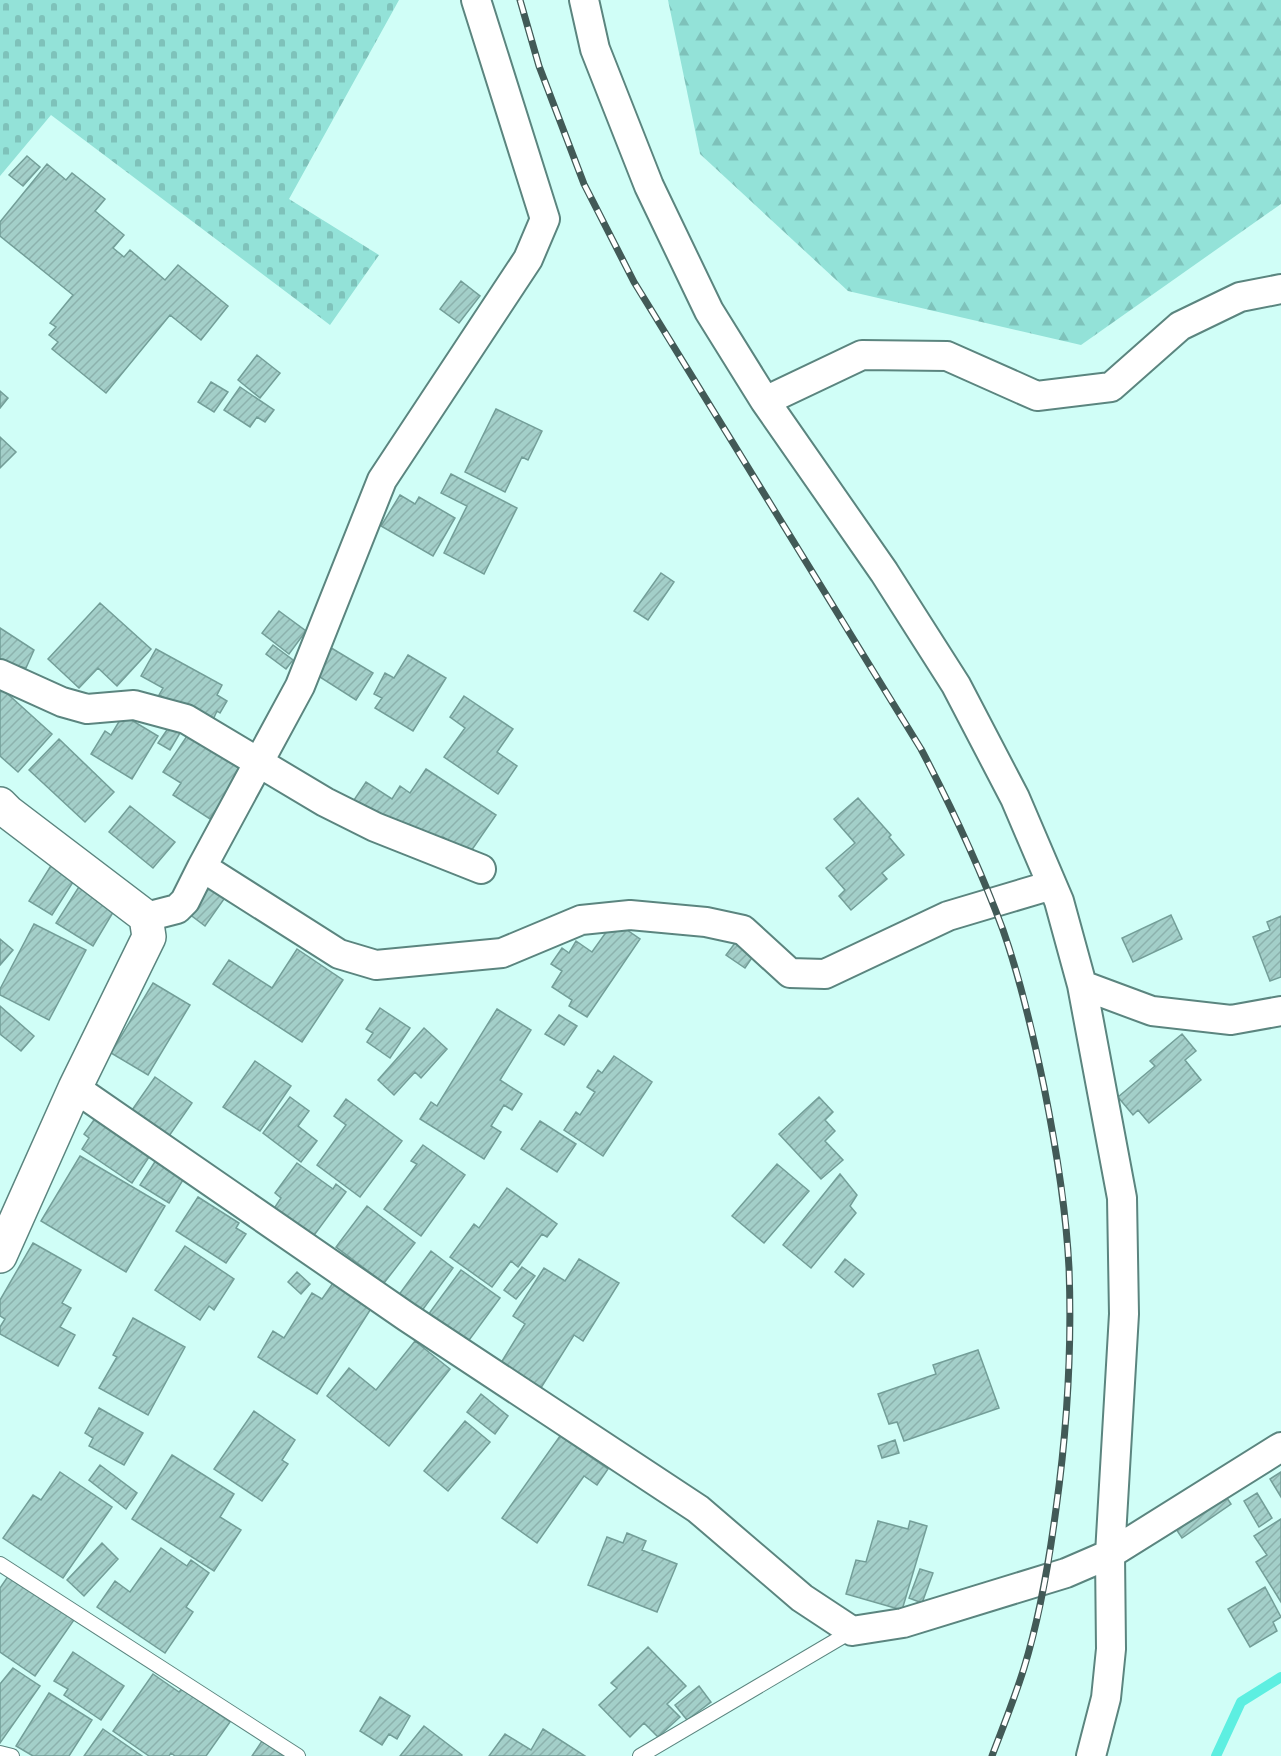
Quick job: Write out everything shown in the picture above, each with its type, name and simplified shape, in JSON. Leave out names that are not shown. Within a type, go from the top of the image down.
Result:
[{"type":"street","points":[[146,917],[177,909],[185,901],[300,686],[382,480],[528,259],[545,219],[476,0]]},
{"type":"street","points":[[584,0],[595,49],[648,186],[709,311],[765,401],[884,572],[956,685],[1015,798],[1059,901],[1083,985],[1122,1198],[1124,1314],[1110,1554],[1111,1649],[1106,1698],[1091,1756]]},
{"type":"street","points":[[765,401],[862,354],[947,356],[1037,396],[1111,387],[1180,326],[1240,297],[1281,289]]},
{"type":"street","points":[[0,674],[62,702],[87,709],[134,705],[186,719],[325,802],[375,827],[481,868]]},
{"type":"street","points":[[0,804],[146,917],[149,937],[75,1088],[0,1256]]},
{"type":"street","points":[[202,867],[339,954],[376,965],[502,953],[581,920],[630,915],[706,922],[743,930],[790,973],[825,974],[948,916],[1052,885]]},
{"type":"street","points":[[1083,985],[1152,1011],[1231,1020],[1281,1011]]},
{"type":"street","points":[[75,1088],[407,1317],[698,1509],[802,1598],[852,1630],[903,1623],[1066,1573],[1110,1554],[1281,1447]]},
{"type":"lane","points":[[0,1564],[298,1756]]},
{"type":"lane","points":[[640,1756],[852,1630]]},
{"type":"lane","points":[[0,1753],[12,1756]]},
{"type":"green space","points":[[0,0],[399,0],[289,199],[379,255],[330,325],[51,115],[0,176]]},
{"type":"green space","points":[[668,0],[1281,0],[1281,204],[1081,345],[848,291],[700,154]]},
{"type":"building","points":[[27,156],[40,167],[23,186],[9,175]]},
{"type":"building","points":[[47,164],[66,180],[72,173],[105,199],[95,211],[124,235],[113,248],[124,257],[130,250],[165,280],[178,265],[228,306],[201,340],[170,315],[106,393],[52,349],[58,342],[49,335],[56,327],[50,323],[73,295],[0,236],[0,222]]},
{"type":"building","points":[[461,281],[480,296],[459,323],[440,309]]},
{"type":"building","points":[[257,355],[280,373],[260,398],[238,380]]},
{"type":"building","points":[[211,382],[228,392],[214,412],[198,402]]},
{"type":"building","points":[[240,387],[274,410],[265,422],[257,417],[250,427],[224,410]]},
{"type":"building","points":[[0,391],[8,398],[0,408]]},
{"type":"building","points":[[496,409],[542,431],[528,460],[522,457],[505,492],[465,472]]},
{"type":"building","points":[[0,437],[16,452],[0,468]]},
{"type":"building","points":[[451,474],[517,508],[484,574],[444,553],[467,506],[441,493]]},
{"type":"building","points":[[400,495],[415,504],[419,497],[455,518],[433,556],[381,526]]},
{"type":"building","points":[[661,573],[674,582],[648,620],[634,611]]},
{"type":"building","points":[[100,603],[151,649],[117,686],[98,668],[79,688],[48,659]]},
{"type":"building","points":[[279,611],[306,631],[289,654],[262,633]]},
{"type":"building","points":[[0,628],[34,650],[26,668],[0,662]]},
{"type":"building","points":[[273,645],[293,660],[286,669],[266,654]]},
{"type":"building","points":[[328,646],[373,673],[356,700],[312,672]]},
{"type":"building","points":[[156,649],[222,685],[217,695],[227,701],[220,713],[217,711],[211,724],[159,695],[163,688],[141,676]]},
{"type":"building","points":[[408,655],[446,678],[413,731],[375,708],[382,698],[374,694],[385,673],[394,678]]},
{"type":"building","points":[[0,687],[52,734],[18,772],[0,756]]},
{"type":"building","points":[[464,696],[513,729],[497,752],[517,766],[498,794],[444,757],[465,728],[450,717]]},
{"type":"building","points":[[123,715],[158,736],[132,779],[91,754],[105,731],[111,735]]},
{"type":"building","points":[[169,727],[180,733],[170,750],[158,743]]},
{"type":"building","points":[[189,733],[252,769],[237,777],[210,819],[173,795],[181,783],[163,772]]},
{"type":"building","points":[[59,739],[114,792],[85,822],[29,770]]},
{"type":"building","points":[[426,769],[496,815],[469,854],[443,837],[439,843],[415,827],[409,836],[354,800],[366,782],[392,799],[400,786],[410,793]]},
{"type":"building","points":[[858,798],[891,835],[889,837],[904,855],[882,873],[887,879],[851,910],[839,896],[845,890],[826,868],[855,843],[834,819]]},
{"type":"building","points":[[130,806],[175,842],[153,868],[109,832]]},
{"type":"building","points":[[52,864],[75,879],[52,915],[29,901]]},
{"type":"building","points":[[82,882],[118,904],[93,946],[56,923]]},
{"type":"building","points":[[203,884],[224,899],[205,926],[184,910]]},
{"type":"building","points":[[1171,915],[1182,939],[1133,962],[1122,938]]},
{"type":"building","points":[[1281,916],[1281,977],[1270,981],[1253,937],[1270,930],[1267,922]]},
{"type":"building","points":[[614,921],[640,939],[587,1017],[569,1006],[572,1000],[552,987],[562,971],[551,964],[562,948],[569,953],[576,941],[592,952]]},
{"type":"building","points":[[34,924],[86,950],[49,1020],[0,995],[0,989]]},
{"type":"building","points":[[0,939],[13,950],[0,965]]},
{"type":"building","points":[[738,939],[756,952],[745,968],[726,955]]},
{"type":"building","points":[[297,949],[343,980],[302,1042],[213,984],[229,960],[272,988]]},
{"type":"building","points":[[153,983],[190,1005],[148,1075],[111,1053]]},
{"type":"building","points":[[0,1006],[34,1036],[21,1051],[0,1034]]},
{"type":"building","points":[[380,1008],[410,1028],[390,1058],[367,1042],[373,1033],[366,1029]]},
{"type":"building","points":[[497,1009],[531,1030],[500,1080],[522,1094],[512,1110],[504,1105],[491,1126],[501,1132],[484,1159],[420,1119],[431,1102],[437,1106]]},
{"type":"building","points":[[559,1015],[577,1026],[564,1045],[545,1034]]},
{"type":"building","points":[[424,1028],[447,1049],[421,1078],[415,1072],[394,1095],[378,1080]]},
{"type":"building","points":[[1182,1034],[1196,1051],[1185,1060],[1201,1080],[1149,1123],[1138,1110],[1133,1115],[1118,1097],[1155,1066],[1150,1061]]},
{"type":"building","points":[[614,1056],[652,1082],[603,1156],[564,1130],[576,1112],[580,1115],[595,1092],[587,1087],[598,1070],[602,1073]]},
{"type":"building","points":[[255,1061],[291,1086],[260,1131],[223,1107]]},
{"type":"building","points":[[155,1077],[192,1103],[169,1136],[132,1110]]},
{"type":"building","points":[[290,1097],[309,1111],[298,1126],[317,1141],[301,1162],[263,1133]]},
{"type":"building","points":[[819,1097],[833,1112],[825,1120],[835,1131],[825,1141],[843,1160],[821,1179],[779,1134]]},
{"type":"building","points":[[346,1099],[402,1141],[360,1197],[317,1165],[346,1125],[334,1116]]},
{"type":"building","points":[[96,1117],[151,1154],[132,1183],[82,1149],[89,1138],[84,1134]]},
{"type":"building","points":[[540,1121],[576,1144],[557,1172],[521,1149]]},
{"type":"building","points":[[423,1145],[465,1175],[421,1236],[384,1209],[417,1164],[411,1161]]},
{"type":"building","points":[[80,1156],[165,1206],[126,1272],[41,1221]]},
{"type":"building","points":[[158,1157],[186,1175],[169,1203],[140,1185]]},
{"type":"building","points":[[297,1163],[333,1189],[336,1184],[346,1192],[312,1238],[273,1210],[281,1198],[275,1193]]},
{"type":"building","points":[[777,1164],[809,1191],[764,1243],[732,1216]]},
{"type":"building","points":[[840,1174],[857,1195],[850,1206],[856,1213],[811,1268],[783,1245]]},
{"type":"building","points":[[507,1188],[557,1224],[547,1237],[542,1234],[518,1267],[511,1261],[492,1287],[450,1257],[474,1224],[479,1228]]},
{"type":"building","points":[[198,1197],[239,1223],[236,1228],[246,1234],[226,1263],[176,1231]]},
{"type":"building","points":[[367,1206],[415,1243],[384,1283],[336,1247]]},
{"type":"building","points":[[33,1243],[81,1270],[62,1303],[71,1308],[60,1327],[75,1335],[58,1366],[0,1334],[0,1327],[5,1319],[0,1316],[0,1300]]},
{"type":"building","points":[[185,1246],[234,1279],[214,1310],[209,1306],[200,1320],[155,1290]]},
{"type":"building","points":[[431,1251],[453,1268],[421,1312],[398,1296]]},
{"type":"building","points":[[579,1259],[619,1283],[583,1341],[574,1335],[539,1391],[499,1366],[525,1324],[513,1316],[544,1268],[565,1281]]},
{"type":"building","points":[[845,1259],[864,1274],[853,1287],[835,1272]]},
{"type":"building","points":[[522,1267],[535,1276],[516,1299],[504,1290]]},
{"type":"building","points":[[461,1270],[500,1298],[464,1347],[425,1319]]},
{"type":"building","points":[[297,1272],[310,1284],[301,1294],[288,1282]]},
{"type":"building","points":[[333,1283],[372,1307],[317,1394],[258,1357],[273,1331],[284,1338],[312,1293],[322,1299]]},
{"type":"building","points":[[133,1318],[185,1347],[148,1415],[99,1388],[117,1357],[113,1355]]},
{"type":"building","points":[[415,1341],[450,1369],[389,1446],[327,1396],[349,1368],[376,1390]]},
{"type":"building","points":[[978,1350],[999,1408],[904,1441],[897,1422],[889,1424],[878,1394],[936,1374],[933,1365]]},
{"type":"building","points":[[481,1394],[508,1416],[495,1434],[467,1412]]},
{"type":"building","points":[[99,1408],[143,1433],[124,1465],[89,1446],[93,1438],[85,1433]]},
{"type":"building","points":[[254,1411],[295,1440],[282,1460],[288,1464],[262,1501],[214,1469]]},
{"type":"building","points":[[465,1421],[490,1442],[448,1491],[424,1471]]},
{"type":"building","points":[[560,1436],[608,1469],[597,1485],[584,1476],[537,1543],[502,1518]]},
{"type":"building","points":[[895,1440],[899,1453],[882,1458],[878,1446]]},
{"type":"building","points":[[172,1455],[234,1494],[220,1517],[241,1530],[214,1571],[132,1519]]},
{"type":"building","points":[[100,1465],[137,1493],[126,1509],[89,1480]]},
{"type":"building","points":[[60,1472],[112,1507],[63,1578],[3,1538],[33,1495],[41,1500]]},
{"type":"building","points":[[1281,1472],[1281,1497],[1270,1479]]},
{"type":"building","points":[[1223,1492],[1231,1504],[1182,1538],[1174,1526]]},
{"type":"building","points":[[1257,1493],[1272,1518],[1259,1527],[1244,1501]]},
{"type":"building","points":[[1281,1519],[1281,1602],[1256,1562],[1267,1555],[1254,1536]]},
{"type":"building","points":[[878,1521],[908,1529],[910,1521],[927,1526],[902,1610],[846,1594],[856,1560],[866,1562]]},
{"type":"building","points":[[627,1533],[646,1541],[642,1550],[677,1564],[657,1612],[588,1585],[607,1537],[623,1543]]},
{"type":"building","points":[[102,1543],[118,1559],[84,1596],[67,1580]]},
{"type":"building","points":[[161,1548],[187,1566],[191,1560],[209,1573],[186,1607],[193,1612],[165,1653],[97,1607],[115,1581],[130,1592]]},
{"type":"building","points":[[920,1569],[933,1573],[922,1603],[909,1598]]},
{"type":"building","points":[[11,1572],[76,1617],[35,1676],[0,1652],[0,1588]]},
{"type":"building","points":[[1265,1587],[1281,1617],[1273,1622],[1277,1631],[1250,1647],[1228,1609]]},
{"type":"building","points":[[648,1647],[686,1686],[667,1704],[680,1717],[658,1737],[644,1723],[630,1737],[599,1705],[617,1688],[611,1683]]},
{"type":"building","points":[[73,1652],[124,1686],[101,1720],[64,1695],[68,1689],[54,1681]]},
{"type":"building","points":[[13,1668],[40,1686],[0,1743],[0,1684]]},
{"type":"building","points":[[153,1674],[179,1692],[182,1689],[230,1722],[206,1756],[175,1756],[171,1753],[169,1756],[149,1756],[113,1731]]},
{"type":"building","points":[[699,1686],[711,1702],[687,1720],[675,1705]]},
{"type":"building","points":[[49,1693],[92,1720],[69,1756],[33,1756],[16,1746]]},
{"type":"building","points":[[380,1697],[410,1716],[397,1739],[389,1734],[382,1745],[360,1731]]},
{"type":"building","points":[[424,1726],[462,1755],[400,1756]]},
{"type":"building","points":[[103,1729],[142,1756],[84,1756]]},
{"type":"building","points":[[543,1729],[585,1756],[489,1756],[505,1734],[531,1750]]},
{"type":"building","points":[[262,1741],[284,1756],[252,1756]]},
{"type":"waterway","points":[[1216,1756],[1241,1702],[1281,1677]]},
{"type":"railway","points":[[520,0],[539,66],[584,184],[634,282],[921,749],[955,816],[985,884],[1003,930],[1021,988],[1044,1087],[1063,1200],[1069,1268],[1069,1359],[1060,1479],[1043,1589],[1024,1668],[992,1756]]}]
